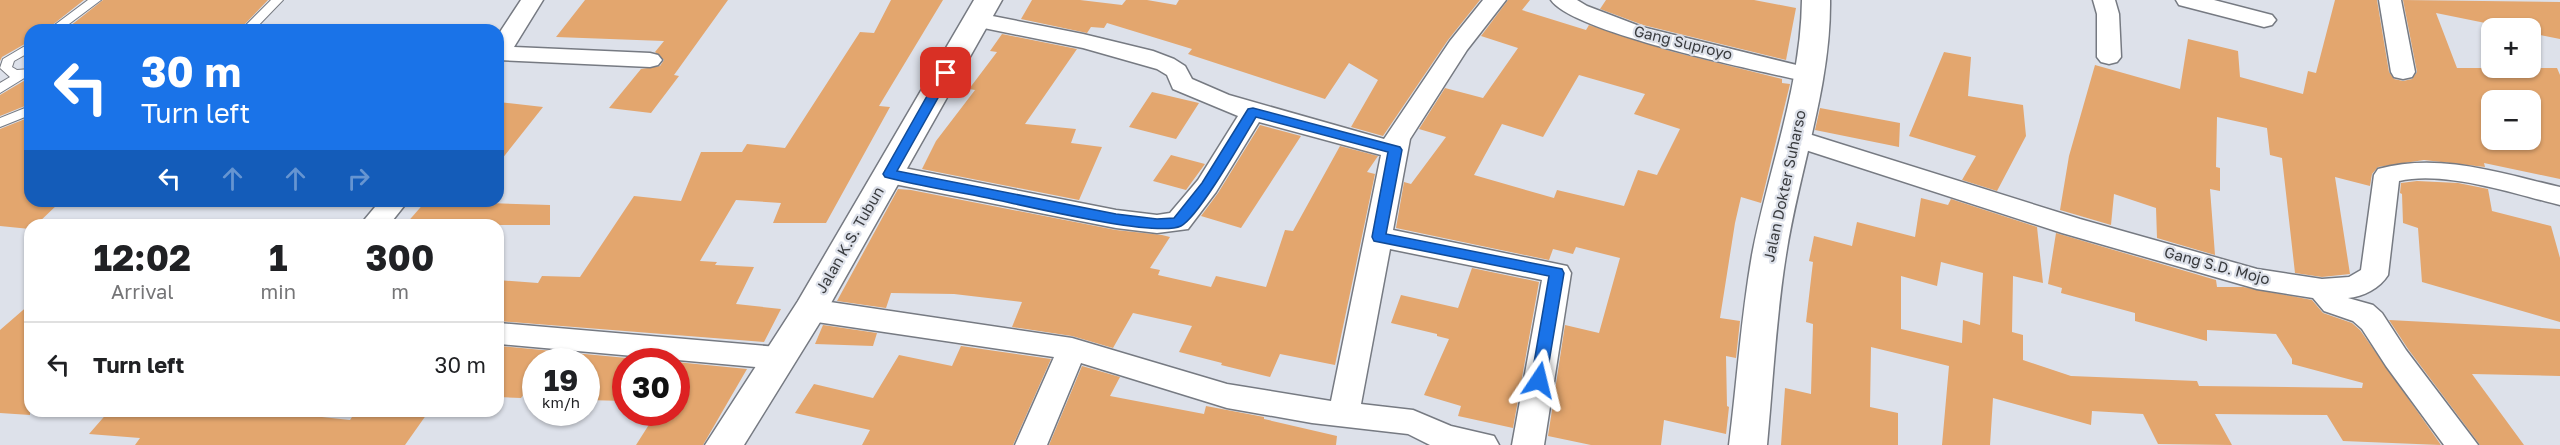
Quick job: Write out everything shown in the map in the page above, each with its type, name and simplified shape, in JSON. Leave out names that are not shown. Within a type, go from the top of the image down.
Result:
[{"type":"street","points":[[504,44],[532,0]]},
{"type":"street","points":[[1344,415],[1397,139],[1458,46],[1495,0]]},
{"type":"street","name":"Gang Suproyo","points":[[1562,0],[1579,11],[1634,32],[1808,75]]},
{"type":"street","name":"Jalan Dokter Suharso","points":[[1749,445],[1769,255],[1808,75],[1816,28],[1816,0]]},
{"type":"street","points":[[2104,0],[2108,14],[2109,57]]},
{"type":"street","points":[[2187,0],[2264,20]]},
{"type":"street","points":[[2390,0],[2403,72]]},
{"type":"street","points":[[983,10],[1163,62],[1177,70],[1182,84],[1220,101],[1395,150]]},
{"type":"street","name":"Jalan K.S. Tubun","points":[[724,445],[810,310],[983,10]]},
{"type":"street","points":[[504,53],[650,60]]},
{"type":"street","points":[[889,174],[1116,219],[1157,224],[1178,222],[1207,186],[1253,112]]},
{"type":"street","name":"Gang S.D. Mojo","points":[[1796,138],[2072,226],[2225,270],[2258,279],[2322,289],[2354,287],[2374,275],[2387,175],[2401,169],[2432,171],[2560,196]]},
{"type":"street","points":[[379,219],[389,207]]},
{"type":"street","points":[[1378,237],[1557,273],[1528,445]]},
{"type":"street","points":[[2322,289],[2334,304],[2363,313],[2372,321],[2396,358],[2462,445]]},
{"type":"street","points":[[810,310],[1072,349],[1227,396],[1344,415],[1413,422],[1445,438],[1484,445]]},
{"type":"street","points":[[504,333],[778,358]]},
{"type":"street","points":[[1031,445],[1072,349]]},
{"type":"lane","points":[[62,24],[95,0]]},
{"type":"lane","points":[[253,24],[277,0]]},
{"type":"lane","points":[[24,50],[9,59],[3,70],[14,74],[24,74]]},
{"type":"lane","points":[[0,51],[15,54]]},
{"type":"lane","points":[[0,89],[24,75]]},
{"type":"lane","points":[[0,123],[24,113]]},
{"type":"building","points":[[0,0],[84,0],[54,24],[24,24],[24,44],[2,57],[0,61]]},
{"type":"building","points":[[103,0],[268,0],[245,24],[73,24]]},
{"type":"building","points":[[585,0],[728,0],[674,75],[679,76],[651,113],[609,108],[641,69],[660,66],[664,60],[655,52],[664,41],[556,37]]},
{"type":"building","points":[[891,0],[943,0],[879,106],[890,107],[826,223],[773,223],[781,203],[736,200],[700,261],[717,262],[715,265],[754,267],[736,304],[781,309],[764,342],[504,321],[504,280],[538,283],[542,276],[580,277],[634,196],[681,201],[701,152],[742,152],[747,144],[785,148],[860,32],[874,33]]},
{"type":"building","points":[[1032,0],[1080,0],[1122,5],[1126,0],[1147,0],[1176,5],[1179,0],[1480,0],[1448,40],[1383,136],[1351,127],[1378,80],[1349,63],[1325,99],[1188,54],[1192,49],[1107,23],[1104,28],[1091,27],[1087,33],[1021,19]]},
{"type":"building","points":[[1508,0],[1530,0],[1522,10],[1586,30],[1589,25],[1670,51],[1782,79],[1782,83],[1790,84],[1761,203],[1741,197],[1735,223],[1720,318],[1740,321],[1736,358],[1726,356],[1727,406],[1729,407],[1726,434],[1664,420],[1661,445],[1591,445],[1548,436],[1565,325],[1599,333],[1620,258],[1576,247],[1573,254],[1553,249],[1549,260],[1396,228],[1404,182],[1411,184],[1446,137],[1419,129],[1445,88],[1483,98],[1518,48],[1481,36]],"holes":[[[1579,75],[1645,94],[1634,114],[1680,129],[1657,175],[1638,170],[1624,206],[1557,190],[1554,198],[1474,175],[1502,124],[1543,137]]]},
{"type":"building","points":[[1606,0],[1754,0],[1796,8],[1786,60],[1643,25],[1600,9]]},
{"type":"building","points":[[2335,0],[2377,0],[2389,72],[2394,79],[2403,81],[2412,79],[2417,72],[2403,0],[2560,2],[2560,39],[2541,35],[2541,18],[2481,18],[2481,22],[2436,13],[2457,68],[2481,68],[2481,78],[2541,78],[2541,68],[2557,68],[2560,75],[2560,179],[2484,163],[2485,167],[2424,160],[2378,167],[2372,174],[2370,186],[2335,177],[2350,274],[2322,277],[2295,273],[2282,158],[2270,155],[2267,128],[2217,117],[2216,167],[2220,168],[2220,191],[2210,189],[2215,255],[2157,238],[2156,208],[2114,194],[2111,225],[2060,210],[2069,156],[2095,65],[2180,89],[2188,39],[2238,51],[2240,77],[2303,94],[2308,71],[2316,73]]},
{"type":"building","points":[[1002,34],[1077,49],[1025,124],[1076,129],[1071,143],[1102,147],[1079,200],[922,169],[936,141],[975,90],[969,89],[997,52],[990,51]]},
{"type":"building","points":[[1944,52],[1971,57],[1968,96],[2023,105],[2026,136],[1997,191],[1962,180],[1976,156],[1909,136]]},
{"type":"building","points":[[24,81],[24,106],[0,116],[0,95]]},
{"type":"building","points":[[1152,92],[1199,103],[1176,139],[1129,127]]},
{"type":"building","points":[[504,103],[543,107],[504,156]]},
{"type":"building","points":[[1820,108],[1900,123],[1899,147],[1815,130]]},
{"type":"building","points":[[24,119],[24,207],[55,207],[42,219],[24,219],[24,228],[0,226],[0,129]]},
{"type":"building","points":[[1260,125],[1301,136],[1241,228],[1201,216],[1218,193]]},
{"type":"building","points":[[1340,146],[1378,156],[1367,172],[1375,174],[1335,365],[1280,354],[1270,377],[1221,365],[1222,363],[1179,352],[1192,326],[1133,313],[1113,348],[1072,336],[1012,327],[1022,302],[954,294],[891,293],[886,308],[837,301],[898,189],[1116,230],[1170,237],[1150,268],[1160,270],[1158,275],[1211,287],[1216,276],[1266,287],[1285,230],[1293,231]]},
{"type":"building","points":[[1171,155],[1205,164],[1186,190],[1153,181]]},
{"type":"building","points":[[2417,181],[2458,183],[2488,189],[2492,211],[2551,226],[2560,258],[2560,322],[2422,282],[2418,228],[2403,223],[2402,194],[2400,193],[2401,183]]},
{"type":"building","points":[[1921,198],[1948,205],[1951,199],[2037,227],[2043,283],[2013,276],[2012,332],[2023,335],[2023,360],[2071,376],[2197,381],[2199,386],[2362,388],[2363,383],[2292,364],[2292,359],[2276,334],[2207,330],[2207,341],[2135,321],[2135,313],[2061,293],[2062,288],[2048,284],[2056,233],[2216,280],[2217,287],[2243,287],[2312,300],[2323,313],[2352,323],[2360,330],[2441,445],[2343,441],[2327,415],[2215,414],[2232,445],[2158,444],[2143,414],[2092,411],[2091,425],[1993,398],[1990,445],[1942,445],[1949,366],[1871,347],[1870,407],[1898,413],[1898,445],[1781,445],[1785,388],[1811,394],[1813,324],[1806,322],[1813,262],[1809,261],[1814,236],[1852,246],[1857,222],[1915,237]],"holes":[[[1941,262],[1983,273],[1980,325],[1963,320],[1962,343],[1901,329],[1901,276],[1937,286]]]},
{"type":"building","points":[[504,204],[550,205],[550,225],[504,225],[504,219],[410,219],[421,207],[504,207]]},
{"type":"building","points":[[1472,268],[1539,282],[1513,428],[1458,416],[1461,406],[1424,395],[1449,339],[1391,323],[1401,295],[1458,308]]},
{"type":"building","points":[[24,309],[24,415],[0,413],[0,330]]},
{"type":"building","points":[[2389,320],[2560,329],[2560,376],[2472,374],[2524,445],[2480,445]]},
{"type":"building","points":[[823,325],[877,333],[873,346],[815,344]]},
{"type":"building","points":[[961,346],[1051,359],[1013,445],[862,445],[870,430],[795,413],[814,384],[873,398],[899,355],[952,366]]},
{"type":"building","points":[[504,347],[522,348],[522,397],[504,397]]},
{"type":"building","points":[[600,356],[612,357],[612,401],[600,400]]},
{"type":"building","points":[[690,363],[747,369],[703,445],[636,445],[648,426],[690,426]]},
{"type":"building","points":[[1082,366],[1120,377],[1110,396],[1204,414],[1206,406],[1264,417],[1264,419],[1337,436],[1336,445],[1049,445]]},
{"type":"building","points":[[104,417],[322,417],[350,420],[352,417],[425,417],[405,445],[135,445],[140,438],[89,434]]},
{"type":"route","points":[[946,73],[889,174],[1116,219],[1157,224],[1178,222],[1183,218],[1207,186],[1253,112],[1395,150],[1378,237],[1557,273],[1539,380]]}]
